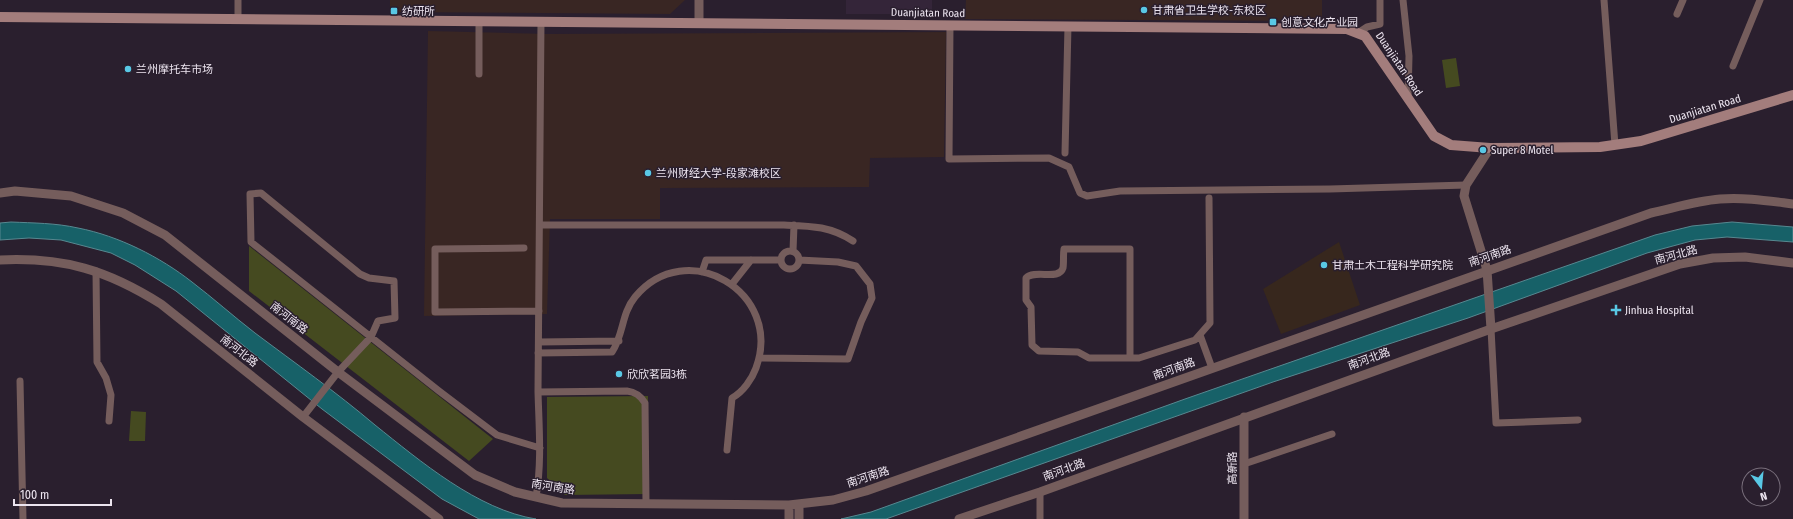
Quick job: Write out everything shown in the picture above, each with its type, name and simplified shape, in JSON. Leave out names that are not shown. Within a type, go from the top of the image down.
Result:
[{"type":"main road","name":"Duanjiatan Road","points":[[0,16],[1347,29],[1365,36],[1434,136],[1451,145],[1490,148],[1600,147],[1641,141],[1793,95]]},
{"type":"street","points":[[238,0],[238,18]]},
{"type":"street","points":[[699,0],[699,23]]},
{"type":"street","points":[[1358,33],[1367,26],[1380,24],[1380,0]]},
{"type":"street","points":[[1403,0],[1409,56],[1408,98]]},
{"type":"street","points":[[1604,0],[1616,145]]},
{"type":"street","points":[[1677,14],[1683,0]]},
{"type":"street","points":[[1733,66],[1760,0]]},
{"type":"street","points":[[479,21],[479,74]]},
{"type":"street","points":[[536,497],[540,479],[538,342],[541,21]]},
{"type":"street","points":[[950,25],[949,159],[1049,158],[1069,167],[1080,193],[1086,196],[1120,191],[1330,189],[1466,185]]},
{"type":"street","points":[[1065,153],[1068,26]]},
{"type":"street","points":[[1490,148],[1466,185],[1464,196],[1467,210],[1487,270],[1496,423],[1578,420]]},
{"type":"street","name":"南河南路","points":[[0,193],[15,191],[72,196],[123,213],[165,235],[338,372],[475,475],[515,492],[562,502],[789,505],[833,500],[866,491],[1651,213],[1697,202],[1721,199],[1756,200],[1793,204]]},
{"type":"street","points":[[303,417],[338,372],[371,337],[378,322],[395,318],[394,281],[369,278],[360,274],[261,193],[250,194],[251,242],[371,337],[497,435],[540,448]]},
{"type":"street","points":[[1130,358],[1130,249],[1064,249],[1063,268],[1060,272],[1056,274],[1032,274],[1026,278],[1026,300],[1031,307],[1031,342],[1036,350],[1078,352],[1089,358],[1130,358],[1139,358],[1195,340],[1210,323],[1209,198]]},
{"type":"street","points":[[540,225],[794,225],[824,227],[842,234],[853,241]]},
{"type":"street","points":[[793,251],[785,253],[781,260],[782,265],[790,269],[797,265],[799,260],[793,251],[794,225]]},
{"type":"street","points":[[524,248],[435,248],[435,312],[539,311]]},
{"type":"street","name":"南河北路","points":[[959,519],[1040,492],[1490,328],[1680,264],[1713,258],[1745,257],[1793,263]]},
{"type":"street","name":"南河北路","points":[[0,260],[48,261],[96,271],[115,278],[161,304],[303,417],[439,519]]},
{"type":"street","points":[[702,272],[706,260],[781,260]]},
{"type":"street","points":[[732,284],[750,260]]},
{"type":"street","points":[[760,358],[848,359],[860,322],[870,304],[872,290],[870,284],[856,266],[838,262],[799,260]]},
{"type":"street","points":[[96,271],[97,362],[106,378],[111,395],[110,421]]},
{"type":"street","points":[[538,353],[612,352],[619,341],[624,318],[635,297],[653,282],[674,272],[702,272],[721,277],[740,290],[754,309],[762,331],[760,358],[753,377],[738,395],[732,398],[727,450]]},
{"type":"street","points":[[1200,335],[1212,368]]},
{"type":"street","points":[[538,342],[619,341]]},
{"type":"street","points":[[20,381],[23,519]]},
{"type":"street","points":[[538,392],[632,391],[642,398],[645,403],[646,503]]},
{"type":"street","name":"高新路","points":[[1244,417],[1244,519]]},
{"type":"street","points":[[1244,464],[1332,434]]},
{"type":"street","points":[[1040,492],[1040,519]]},
{"type":"street","points":[[799,504],[799,517]]},
{"type":"street","points":[[789,505],[789,517]]},
{"type":"shaded area","points":[[390,0],[685,0],[670,14],[390,12]]},
{"type":"shaded area","points":[[846,0],[932,0],[932,14],[846,14]]},
{"type":"shaded area","name":"甘肃省卫生学校-东校区","points":[[966,0],[1322,0],[1322,21],[965,19]]},
{"type":"shaded area","name":"兰州财经大学-段家滩校区","points":[[428,31],[547,34],[946,32],[944,157],[870,158],[869,187],[660,188],[660,219],[550,219],[547,314],[424,316]]},
{"type":"shaded area","points":[[1456,58],[1460,86],[1446,88],[1442,60]]},
{"type":"shaded area","points":[[11,222],[61,225],[78,228],[109,236],[153,256],[192,282],[255,333],[330,389],[430,468],[471,495],[493,506],[514,514],[536,519],[479,519],[442,499],[322,409],[176,291],[135,265],[111,253],[61,240],[29,238],[0,240],[0,223]]},
{"type":"shaded area","points":[[1732,222],[1793,227],[1793,242],[1727,237],[1695,240],[1647,253],[1468,318],[1273,382],[886,519],[841,519],[871,512],[1185,399],[1655,235],[1692,226]]},
{"type":"shaded area","name":"甘肃土木工程科学研究院","points":[[1339,242],[1360,305],[1281,334],[1263,289]]},
{"type":"shaded area","points":[[249,246],[493,439],[469,461],[249,291]]},
{"type":"shaded area","points":[[648,396],[648,494],[565,495],[547,478],[547,397]]},
{"type":"shaded area","points":[[131,411],[146,412],[145,441],[129,441]]},
{"type":"place","name":"甘肃省卫生学校-东校区","points":[[1144,10]]},
{"type":"place","name":"纺研所","points":[[394,11]]},
{"type":"place","name":"创意文化产业园","points":[[1273,22]]},
{"type":"place","name":"兰州摩托车市场","points":[[128,69]]},
{"type":"place","name":"Super 8 Motel","points":[[1483,150]]},
{"type":"place","name":"兰州财经大学-段家滩校区","points":[[648,173]]},
{"type":"place","name":"甘肃土木工程科学研究院","points":[[1324,265]]},
{"type":"place","name":"Jinhua Hospital","points":[[1616,310]]},
{"type":"place","name":"欣欣茗园3栋","points":[[619,374]]}]
